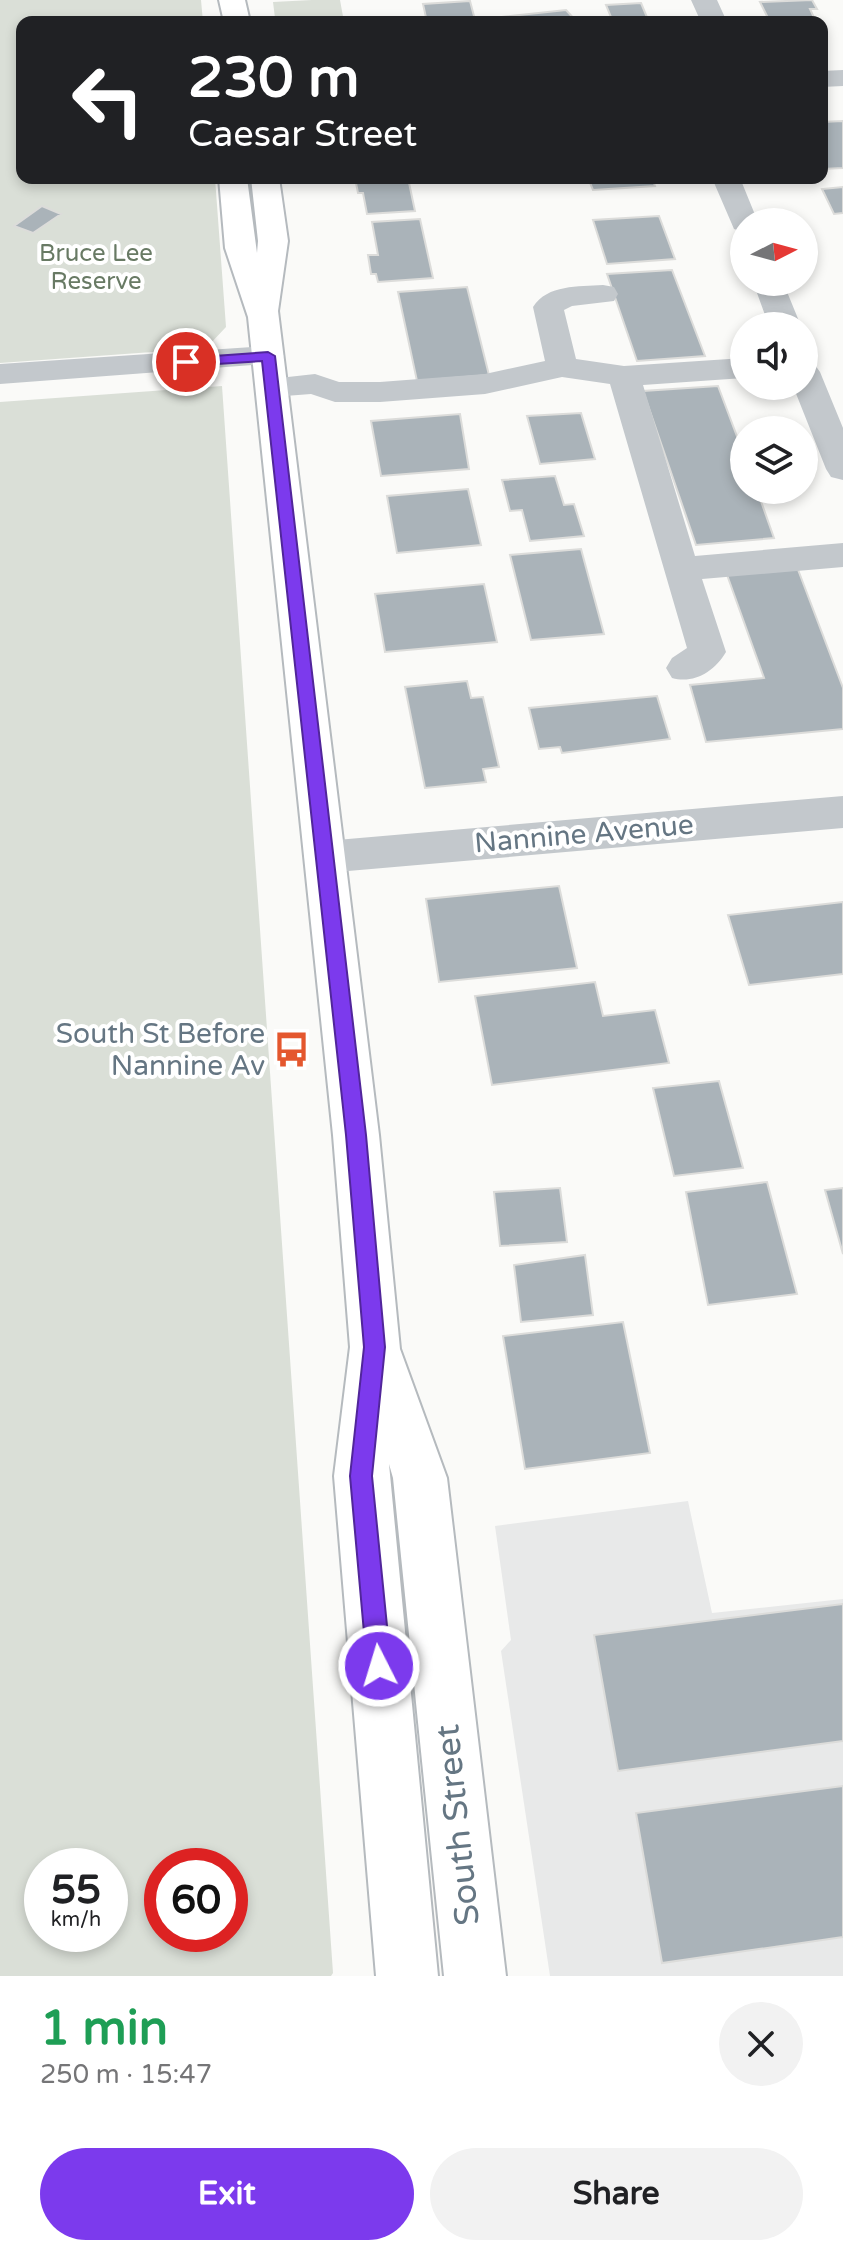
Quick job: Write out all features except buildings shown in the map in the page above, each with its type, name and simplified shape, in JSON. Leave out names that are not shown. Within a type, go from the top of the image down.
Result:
[{"type":"main road","name":"South Street","points":[[234,184],[240,248],[268,354],[356,1135],[375,1347],[361,1476],[407,1976]]},
{"type":"main road","name":"South Street","points":[[266,184],[273,241],[268,354]]},
{"type":"main road","name":"South Street","points":[[375,1347],[420,1478],[475,1976]]},
{"type":"street","points":[[728,184],[738,208]]},
{"type":"street","points":[[562,367],[548,307],[564,297],[603,294]]},
{"type":"street","points":[[0,374],[268,354],[315,384],[335,392],[485,384],[562,367],[624,376],[730,369]]},
{"type":"street","points":[[624,376],[707,652],[685,668]]},
{"type":"street","points":[[815,400],[843,469]]},
{"type":"street","points":[[681,569],[843,555]]},
{"type":"street","name":"Nannine Avenue","points":[[325,857],[843,812]]},
{"type":"shaded area","points":[[688,1501],[712,1613],[843,1599],[843,1976],[550,1976],[501,1651],[511,1640],[495,1526]]},
{"type":"green space","name":"Bruce Lee Reserve","points":[[0,0],[201,0],[202,16],[16,16],[16,184],[215,184],[226,327],[210,344],[194,349],[0,363]]},
{"type":"green space","points":[[340,0],[343,16],[275,16],[273,2]]},
{"type":"green space","points":[[222,386],[333,1973],[331,1976],[0,1976],[0,402]]},
{"type":"place","name":"South St Before Nannine Av","points":[[291,1050]]},
{"type":"route","points":[[186,362],[268,356],[356,1135],[375,1347],[361,1476],[379,1666]]}]
